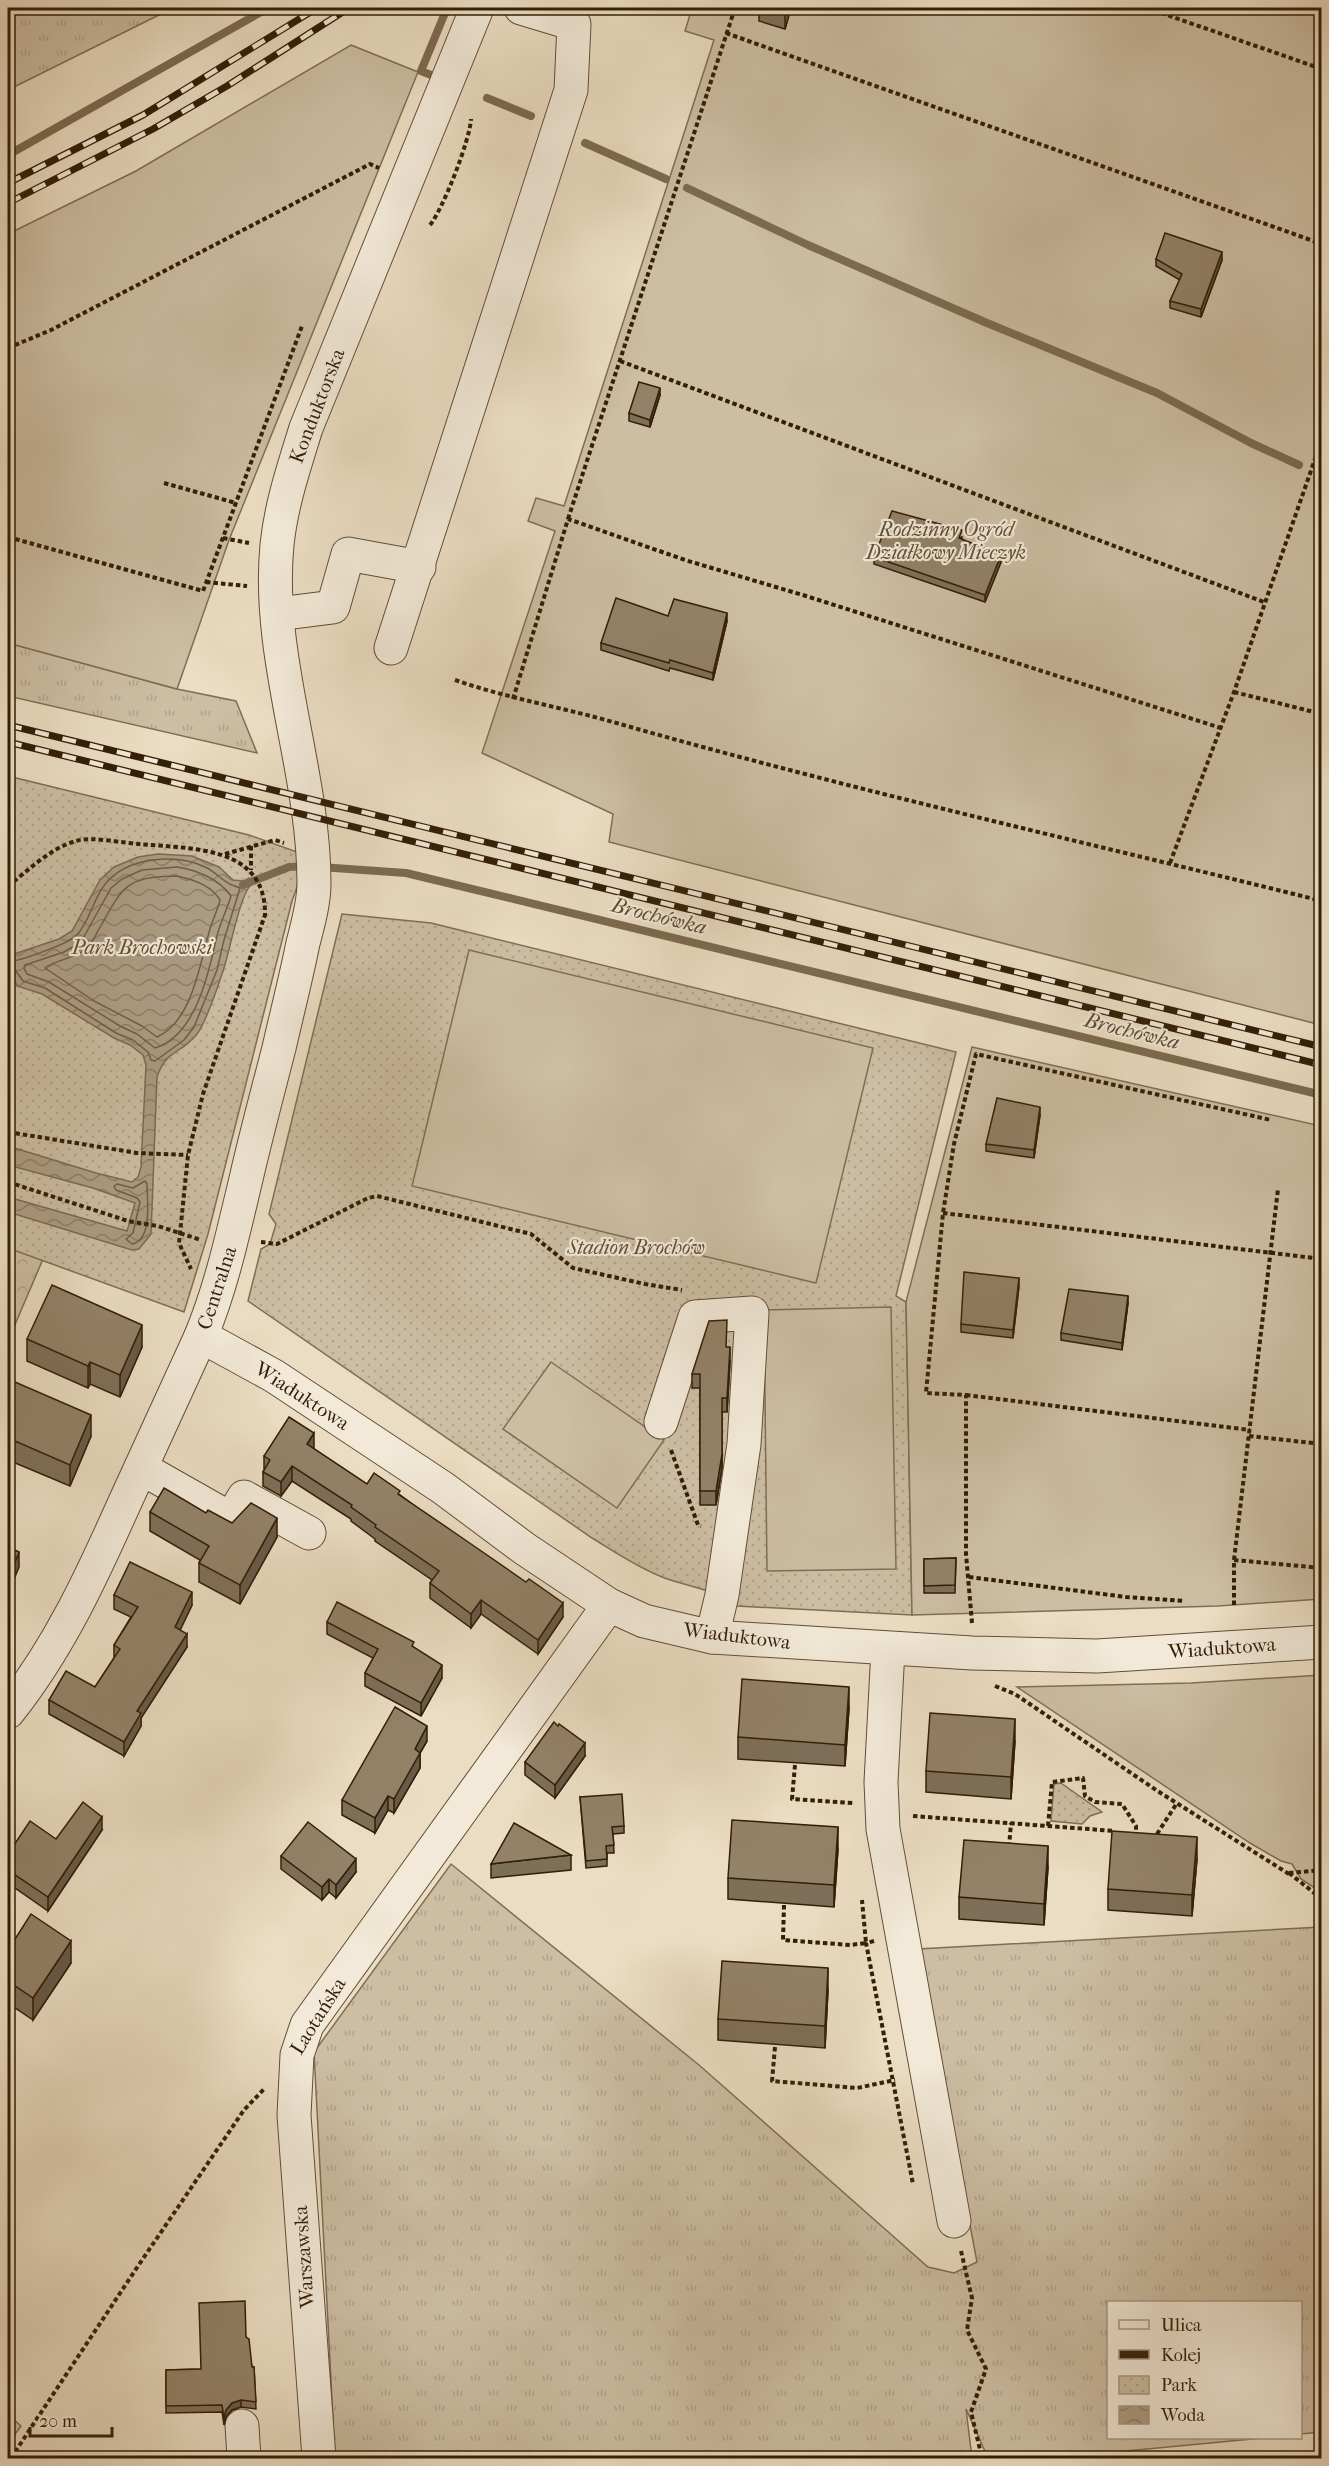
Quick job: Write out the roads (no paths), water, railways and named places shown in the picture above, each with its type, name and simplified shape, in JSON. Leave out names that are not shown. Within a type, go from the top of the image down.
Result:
[{"type":"street","name":"Konduktorska","points":[[312,836],[306,789],[284,673],[278,614],[277,546],[286,489],[306,428],[477,8]]},
{"type":"street","points":[[391,648],[571,90],[574,24],[521,8]]},
{"type":"street","points":[[278,614],[333,607],[348,554],[419,567]]},
{"type":"street","name":"Centralna","points":[[8,1712],[34,1678],[66,1626],[141,1468],[216,1300],[232,1245],[290,1001],[314,887],[312,836]]},
{"type":"street","points":[[661,1422],[695,1317],[752,1313],[744,1444],[722,1595],[712,1637]]},
{"type":"street","name":"Wiaduktowa","points":[[201,1336],[274,1376],[443,1488],[525,1549],[609,1605],[644,1621],[712,1637],[888,1649],[1098,1656],[1322,1642]]},
{"type":"street","points":[[141,1468],[231,1520],[244,1497],[309,1533]]},
{"type":"street","name":"Laotańska","points":[[297,2055],[308,2025],[609,1605]]},
{"type":"street","points":[[888,1649],[882,1810],[888,1866],[954,2221]]},
{"type":"street","name":"Warszawska","points":[[297,2055],[294,2115],[319,2458]]},
{"type":"street","points":[[242,2426],[244,2458]]},
{"type":"water","points":[[158,854],[192,856],[219,867],[233,880],[244,881],[249,878],[252,884],[243,899],[225,965],[204,1022],[191,1040],[169,1057],[157,1077],[151,1234],[139,1249],[132,1250],[8,1212],[8,1197],[127,1231],[135,1203],[93,1188],[8,1165],[8,1146],[132,1182],[138,1177],[141,1167],[146,1065],[143,1055],[130,1045],[114,1038],[42,994],[17,986],[13,976],[8,975],[8,956],[59,939],[72,931],[100,880],[114,867],[138,857]]},
{"type":"waterway","points":[[8,155],[268,8]]},
{"type":"waterway","points":[[431,75],[421,71],[447,8]]},
{"type":"waterway","points":[[487,98],[531,116]]},
{"type":"waterway","points":[[585,143],[666,179]]},
{"type":"waterway","points":[[687,188],[808,245],[987,323],[1157,393],[1251,443],[1299,465]]},
{"type":"waterway","points":[[1318,474],[1322,475]]},
{"type":"waterway","name":"Brochówka","points":[[243,885],[289,867],[307,866]]},
{"type":"waterway","name":"Brochówka","points":[[320,867],[406,873],[1322,1095]]},
{"type":"railway","points":[[8,183],[143,115],[317,8]]},
{"type":"railway","points":[[8,203],[153,129],[227,86],[349,8]]},
{"type":"railway","points":[[8,725],[1322,1047]]},
{"type":"railway","points":[[8,742],[1322,1065]]},
{"type":"park label","name":"Rodzinny Ogród Działkowy Mieczyk","points":[[946,540]]},
{"type":"park label","name":"Park Brochowski","points":[[142,947]]},
{"type":"park label","name":"Stadion Brochów","points":[[636,1247]]}]
